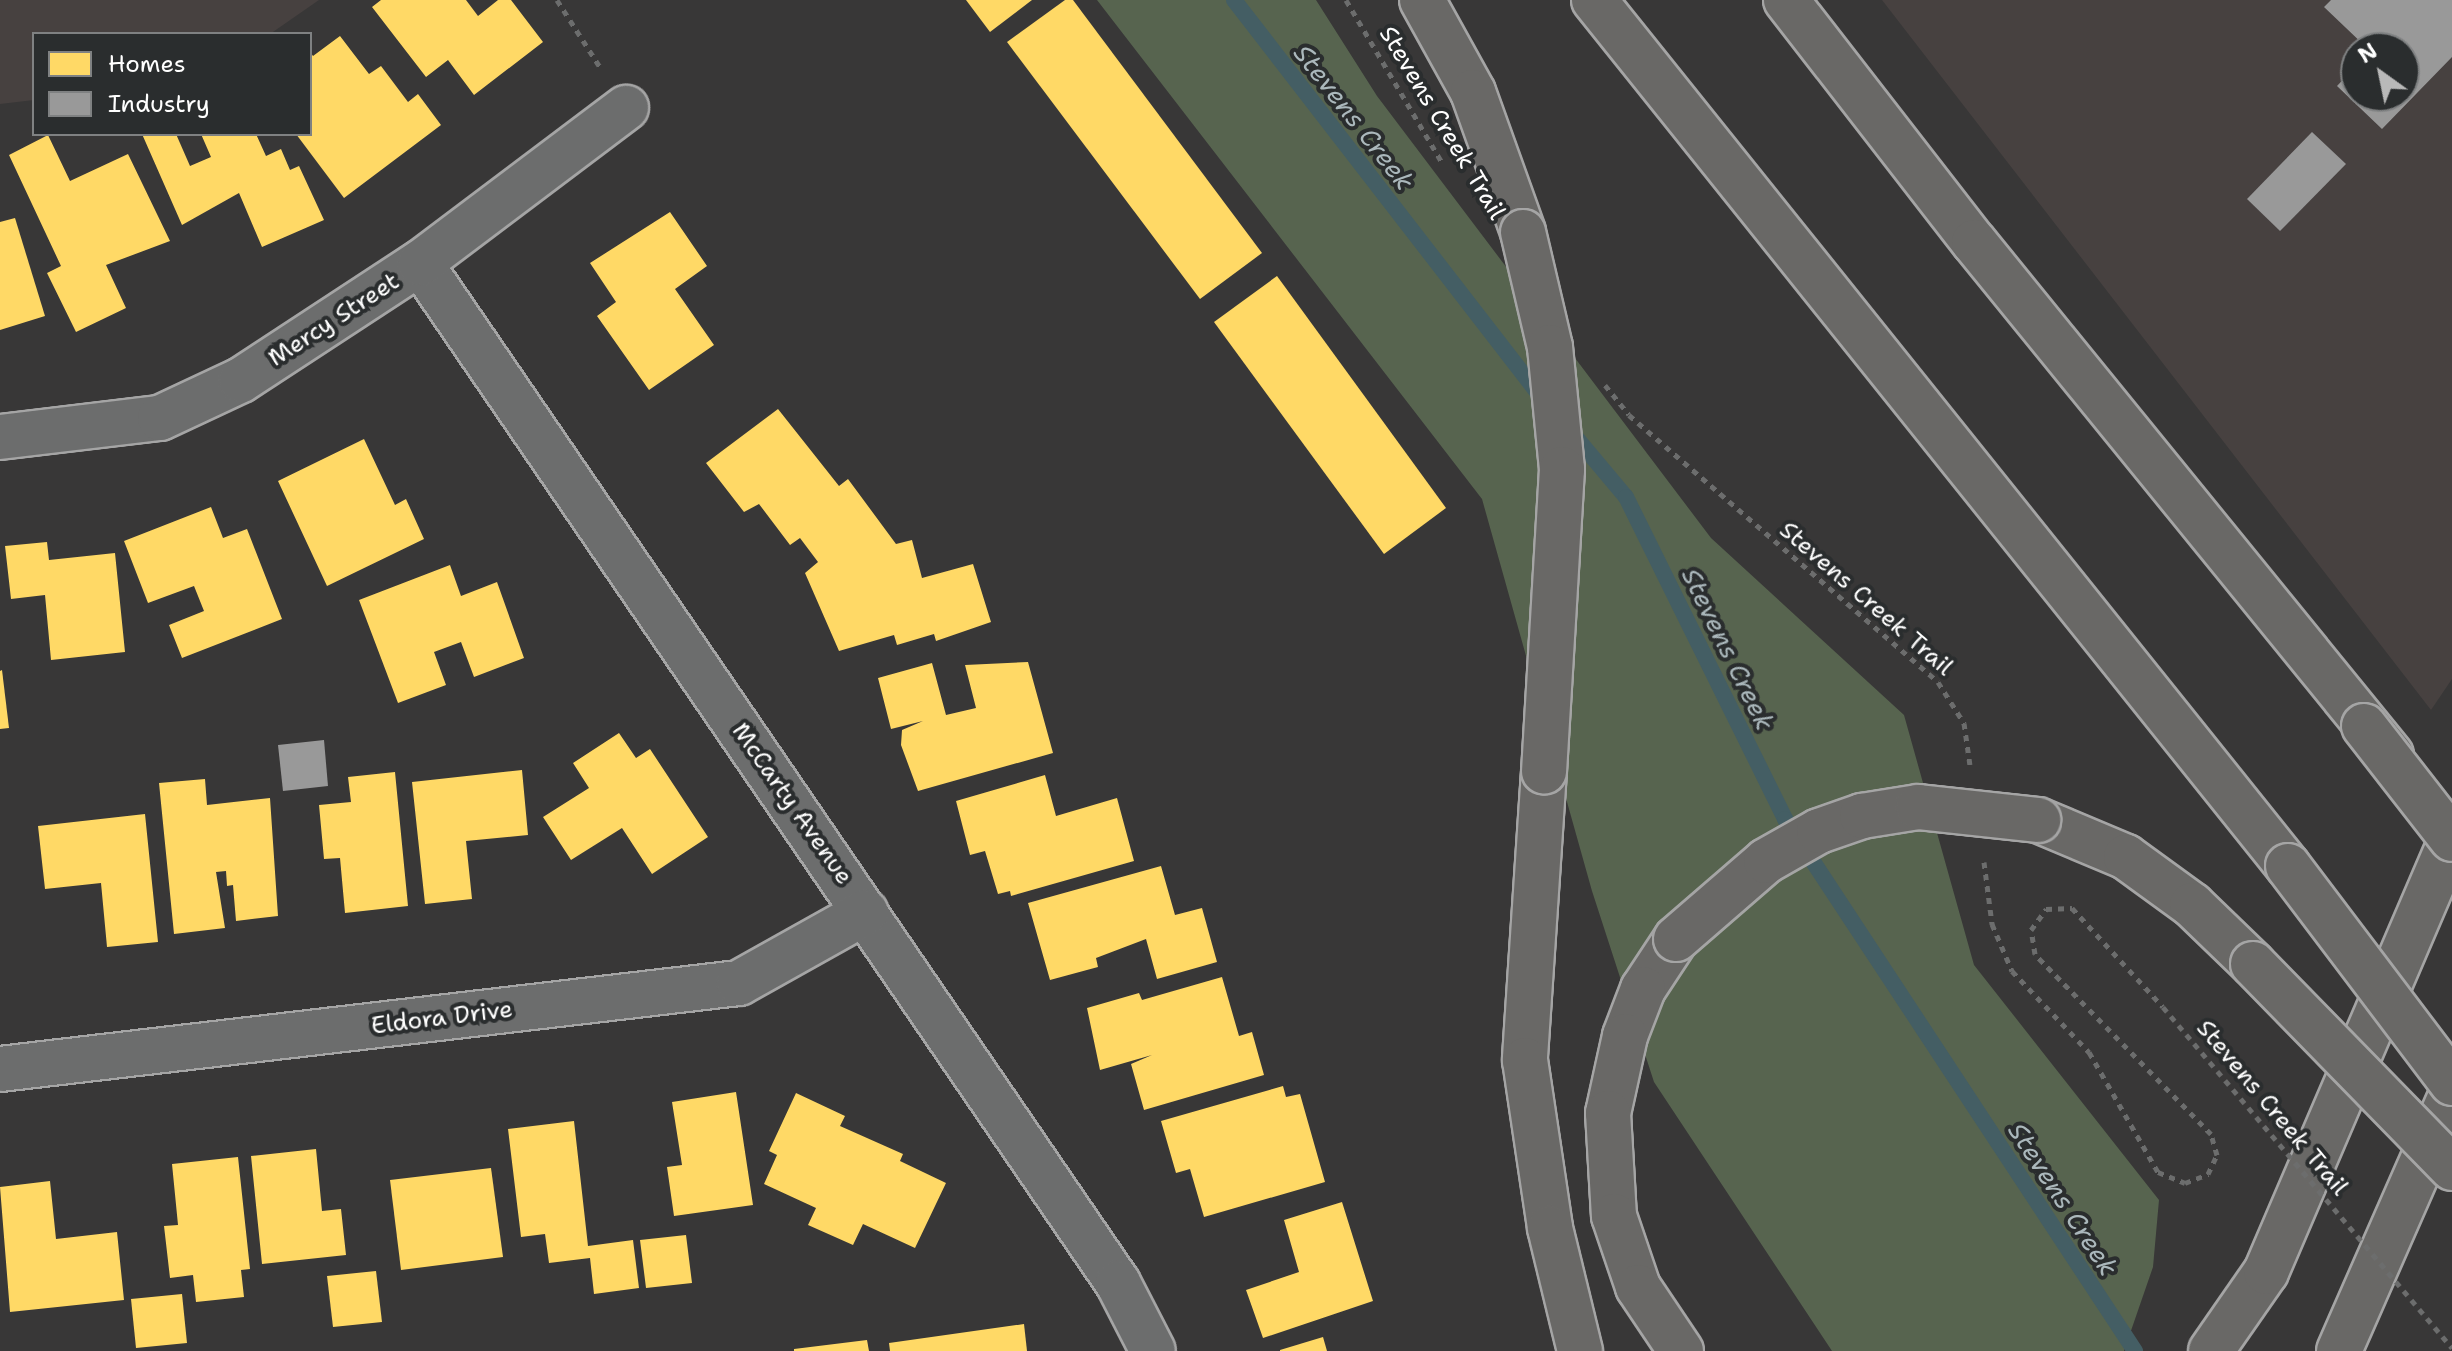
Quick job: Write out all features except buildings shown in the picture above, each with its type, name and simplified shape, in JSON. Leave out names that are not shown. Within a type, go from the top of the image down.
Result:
[{"type":"highway","points":[[1422,0],[1473,92],[1523,232],[1550,347],[1562,469],[1525,1060],[1550,1228],[1580,1351]]},
{"type":"highway","points":[[1594,0],[2288,866],[2452,1083]]},
{"type":"highway","points":[[1786,0],[2452,839],[2266,1272],[2214,1348]]},
{"type":"highway","points":[[2364,726],[2452,822]]},
{"type":"highway","points":[[1681,1351],[1638,1287],[1614,1216],[1608,1113],[1625,1036],[1643,989],[1676,939],[1766,861],[1819,831],[1862,816],[1918,807],[2038,820],[2126,857],[2192,905],[2452,1168]]},
{"type":"highway","points":[[2339,1351],[2452,1094]]},
{"type":"street","name":"Mercy Street","points":[[0,437],[160,418],[241,380],[420,263],[626,108]]},
{"type":"street","name":"McCarty Avenue","points":[[420,263],[1118,1283],[1153,1351]]},
{"type":"street","name":"Eldora Drive","points":[[0,1069],[739,983],[866,912]]},
{"type":"path","points":[[557,0],[626,108]]},
{"type":"path","name":"Stevens Creek Trail","points":[[1346,0],[1446,168]]},
{"type":"path","name":"Stevens Creek Trail","points":[[1600,378],[1629,415],[1938,682],[1964,723],[1971,769]]},
{"type":"path","name":"Stevens Creek Trail","points":[[1981,847],[1992,924],[2012,971],[2089,1052],[2158,1172],[2185,1183],[2208,1174],[2217,1155],[2211,1134],[2035,954],[2031,930],[2046,909],[2072,908],[2163,1007],[2452,1348]]},
{"type":"shaded area","points":[[0,0],[319,0],[273,32],[32,32],[32,100],[0,104]]},
{"type":"shaded area","points":[[1882,0],[2452,0],[2452,679],[2431,710]]},
{"type":"green space","points":[[1097,0],[1316,0],[1377,96],[1711,538],[1904,715],[1974,965],[2159,1200],[2153,1267],[2124,1351],[1832,1351],[1654,1082],[1592,891],[1482,499]]},
{"type":"waterway","name":"Stevens Creek","points":[[1234,0],[1544,401]]},
{"type":"waterway","name":"Stevens Creek","points":[[1568,428],[1626,497],[1785,819],[2135,1351]]}]
